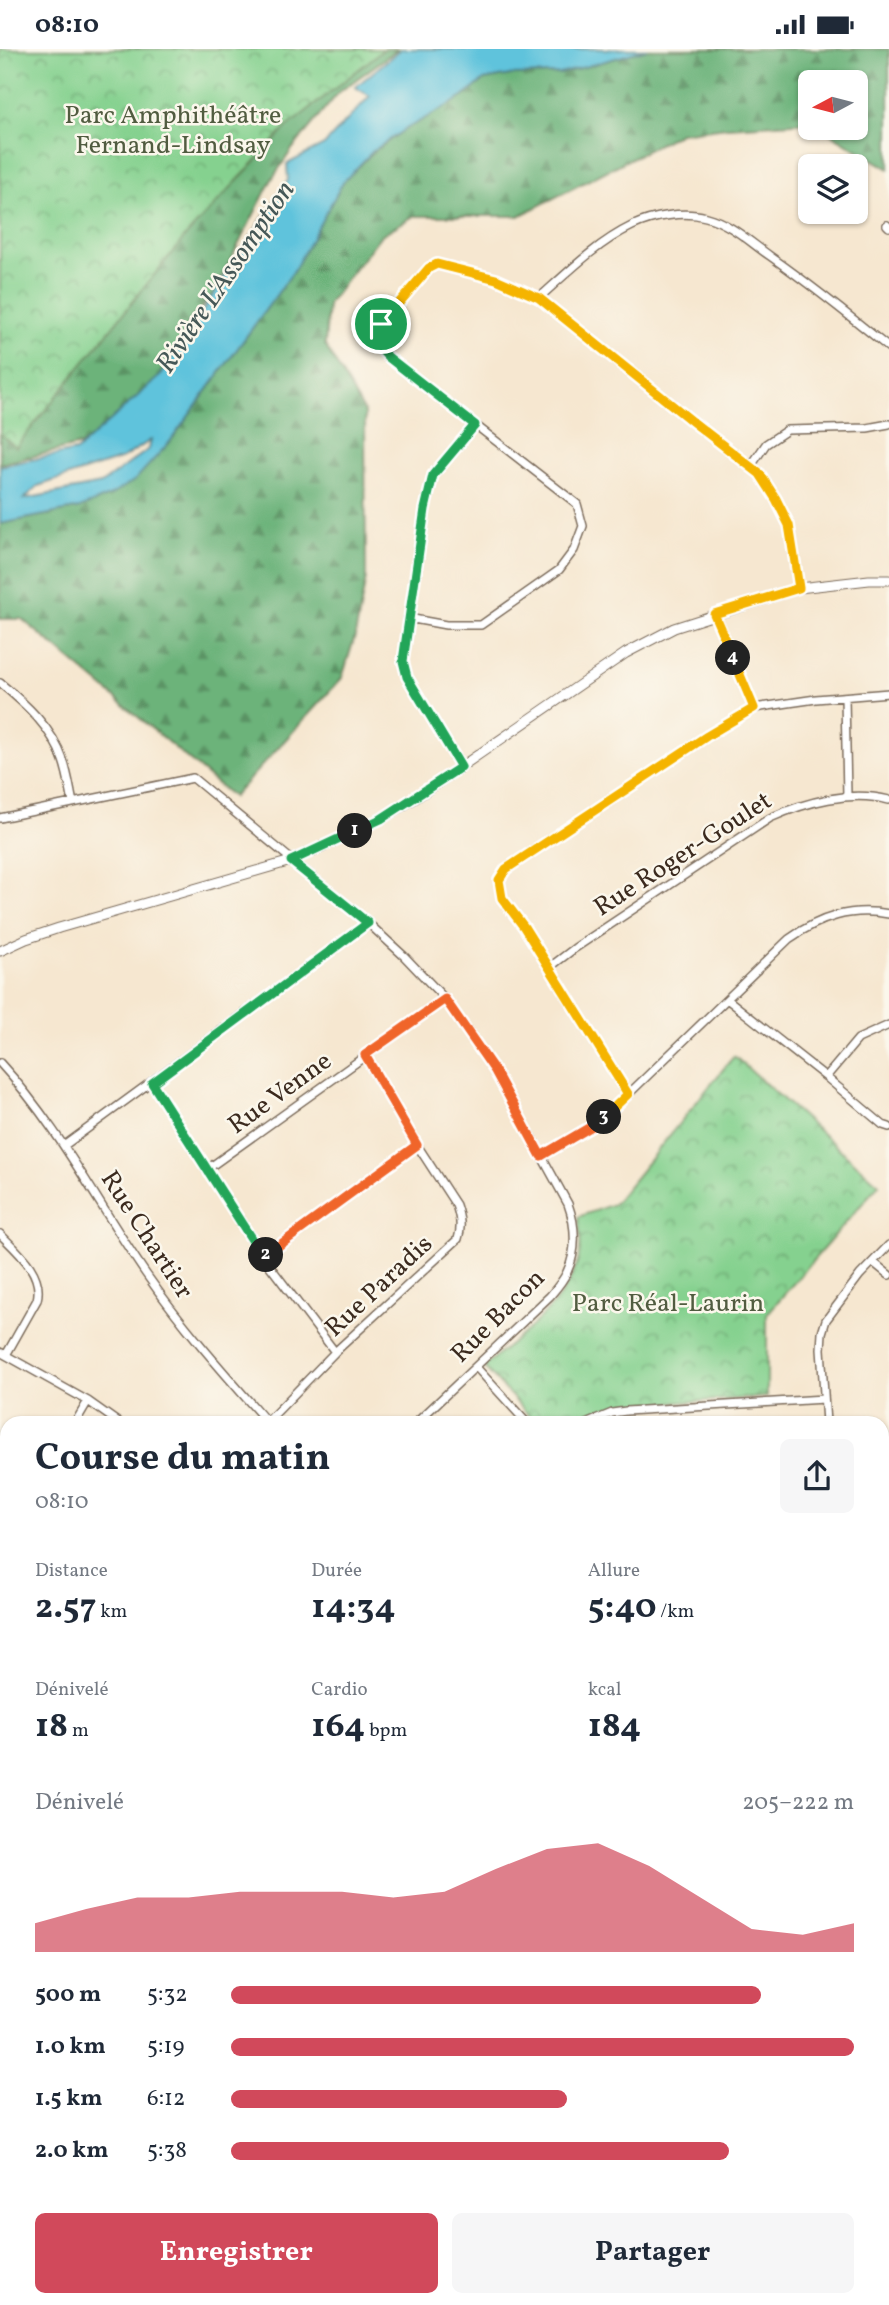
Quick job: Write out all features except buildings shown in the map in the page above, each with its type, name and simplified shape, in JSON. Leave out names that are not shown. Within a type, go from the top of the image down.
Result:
[{"type":"street","points":[[539,298],[583,258],[633,226],[667,216],[704,216],[722,222],[748,240],[889,348]]},
{"type":"street","points":[[408,618],[446,625],[481,625],[559,570],[574,550],[583,526],[577,504],[388,357],[377,345],[381,324],[429,268],[437,264],[496,279],[539,298],[760,474],[789,525],[799,588]]},
{"type":"street","points":[[751,466],[766,444],[787,430],[867,428],[889,424]]},
{"type":"street","points":[[461,767],[407,677],[403,661],[425,509],[433,475],[475,425]]},
{"type":"street","points":[[0,951],[26,939],[80,922],[291,861],[381,819],[626,653],[674,628],[799,588],[889,580]]},
{"type":"street","points":[[714,614],[754,708]]},
{"type":"street","points":[[0,683],[24,703],[57,746],[64,762],[73,803],[0,818]]},
{"type":"street","points":[[628,1094],[550,967],[502,898],[499,880],[506,869],[707,736],[754,708],[889,693]]},
{"type":"street","points":[[845,697],[847,796]]},
{"type":"street","name":"Rue Bacon","points":[[73,803],[192,778],[368,923],[404,956],[445,999],[495,1071],[568,1204],[573,1218],[575,1239],[567,1273],[551,1296],[424,1416]]},
{"type":"street","name":"Rue Roger-Goulet","points":[[550,967],[755,827],[789,809],[847,796],[889,800]]},
{"type":"street","points":[[541,1156],[592,1126],[789,939],[807,926],[848,912],[872,911],[889,914]]},
{"type":"street","points":[[65,1145],[368,923]]},
{"type":"street","name":"Rue Venne","points":[[206,1170],[445,999]]},
{"type":"street","points":[[727,999],[883,1125],[889,1127]]},
{"type":"street","points":[[826,1077],[858,1039],[889,1025]]},
{"type":"street","name":"Rue Paradis","points":[[273,1416],[335,1352],[457,1239],[461,1231],[456,1205],[417,1145],[365,1055]]},
{"type":"street","name":"Rue Chartier","points":[[0,1063],[65,1145],[145,1272],[185,1328],[262,1416]]},
{"type":"street","points":[[152,1083],[263,1257],[335,1352]]},
{"type":"street","points":[[263,1257],[417,1145]]},
{"type":"street","points":[[0,1234],[20,1254],[35,1276],[39,1291],[37,1300],[3,1353],[88,1401],[109,1416]]},
{"type":"street","points":[[825,1416],[821,1349],[826,1319],[860,1275],[889,1245]]},
{"type":"street","points":[[873,1262],[889,1275]]},
{"type":"street","points":[[476,1367],[521,1416]]},
{"type":"street","points":[[605,1416],[626,1411],[824,1399]]},
{"type":"street","points":[[79,1416],[88,1401]]},
{"type":"green space","name":"Parc Amphithéâtre Fernand-Lindsay","points":[[0,49],[398,49],[339,92],[293,148],[272,179],[213,294],[191,319],[165,371],[117,424],[81,445],[0,464]]},
{"type":"green space","name":"Parc Amphithéâtre Fernand-Lindsay","points":[[0,49],[384,49],[287,127],[184,238],[16,447],[0,434]]},
{"type":"green space","points":[[647,49],[889,49],[889,169],[841,140],[868,140],[868,70],[798,70],[798,123],[680,133],[519,216],[414,216],[381,235],[328,304],[325,345],[365,413],[366,578],[355,636],[342,678],[233,797],[22,619],[0,619],[0,524],[80,508],[169,443],[293,272],[343,182],[373,152],[404,130],[463,97],[484,80],[510,75],[560,74]]},
{"type":"green space","name":"Parc Réal-Laurin","points":[[734,1056],[879,1184],[767,1314],[767,1397],[636,1405],[610,1409],[594,1416],[530,1416],[484,1367],[538,1320],[562,1293],[578,1261],[578,1217],[614,1204]]},
{"type":"water","points":[[401,49],[647,49],[560,74],[510,75],[484,80],[463,97],[373,151],[343,182],[293,272],[169,443],[135,480],[111,495],[80,508],[0,524],[0,466],[76,451],[160,376],[288,180],[287,164],[324,145],[370,96],[355,87]],"holes":[[[151,440],[149,449],[101,484],[24,499],[38,486],[123,458]]]},
{"type":"route","points":[[437,264],[496,279],[539,298],[760,474],[789,525],[799,588],[714,614],[754,708],[707,736],[506,869],[499,880],[502,898],[524,927],[628,1094],[592,1126],[541,1156],[495,1071],[445,999],[365,1055],[417,1145],[263,1257],[152,1083],[368,923],[291,861],[381,819],[461,767],[407,677],[403,661],[425,509],[433,475],[475,425],[388,357],[377,345],[381,324],[429,268],[437,264]]},
{"type":"water label","name":"Rivière L'Assomption","points":[[224,276]]}]
